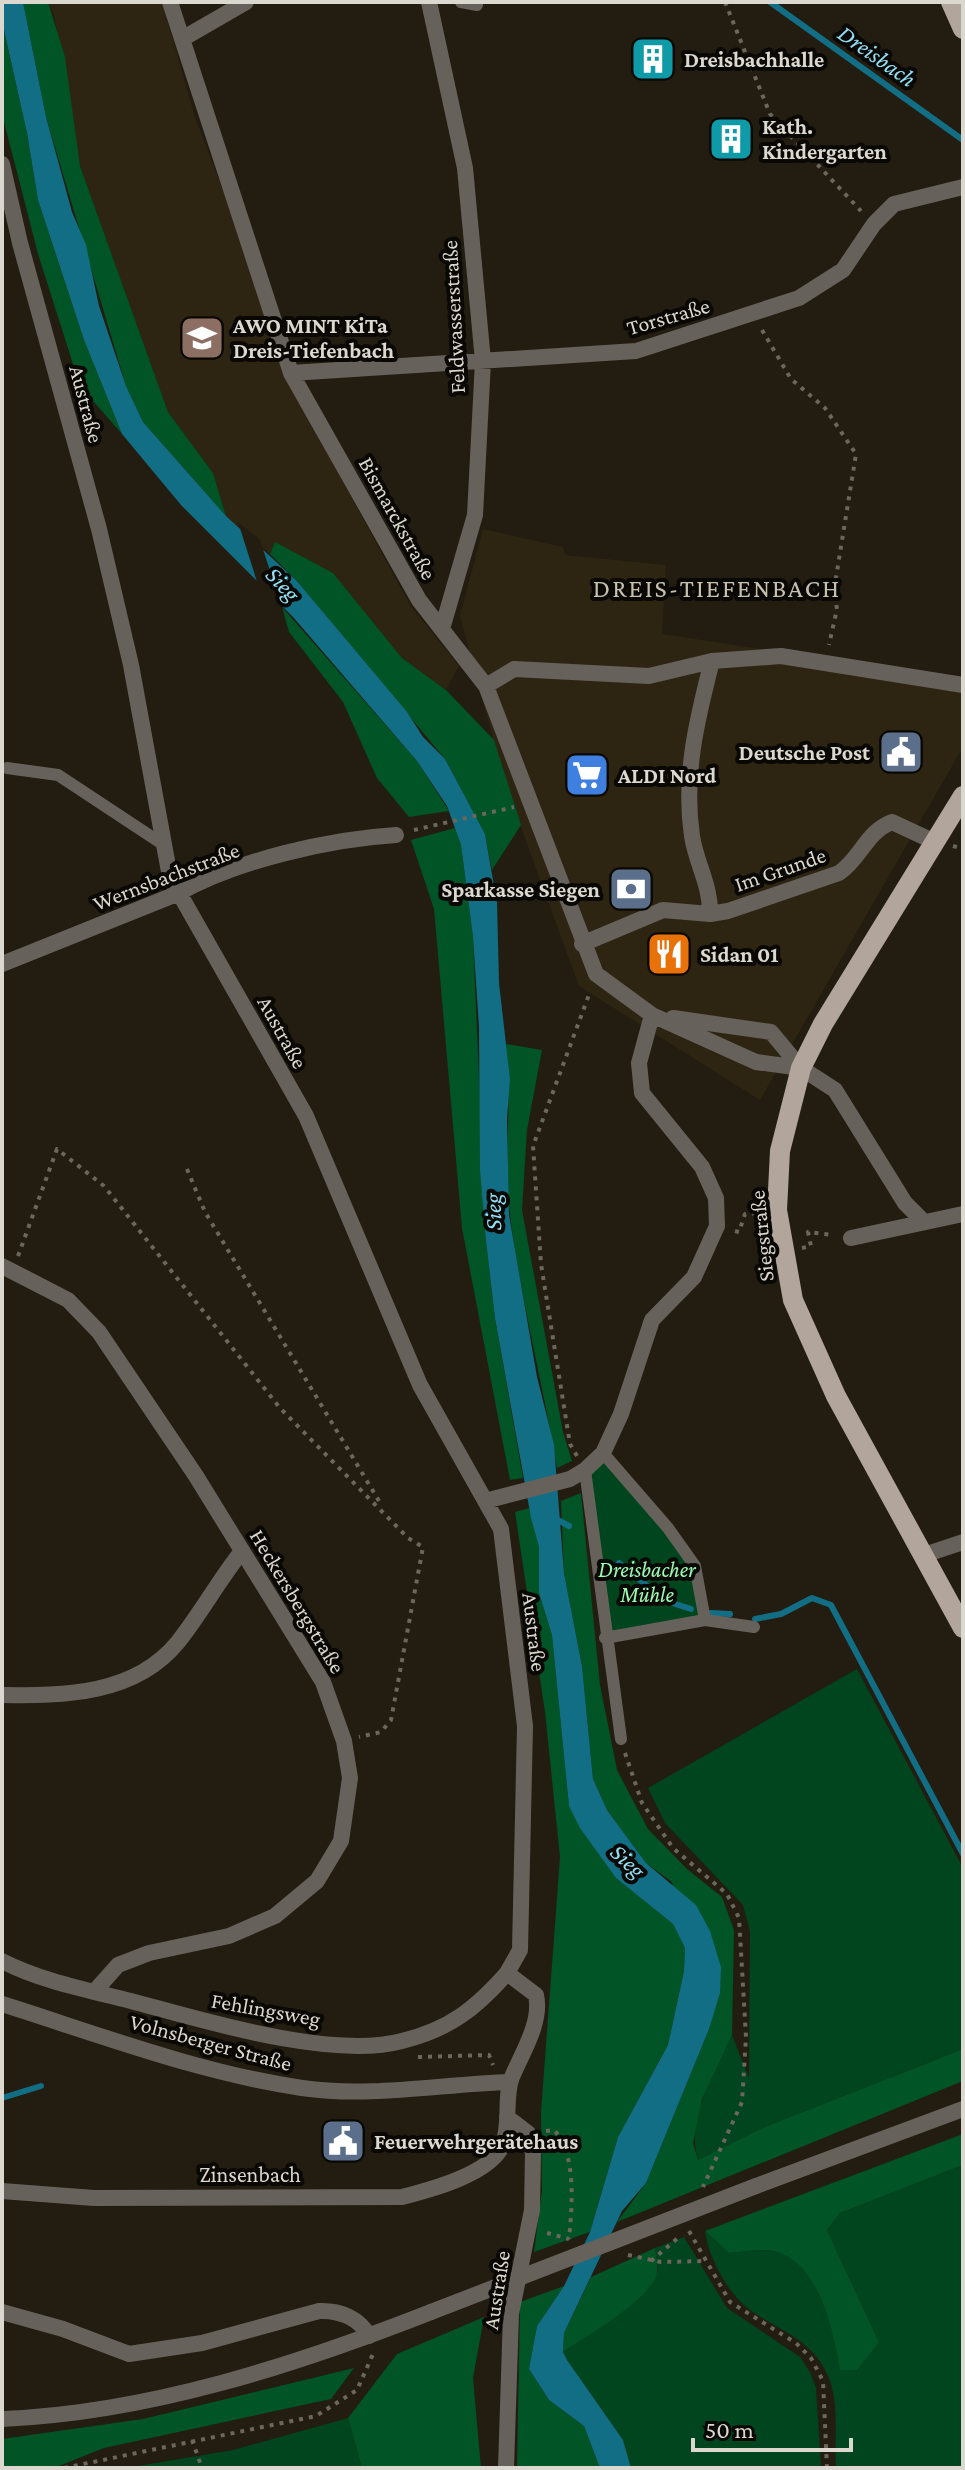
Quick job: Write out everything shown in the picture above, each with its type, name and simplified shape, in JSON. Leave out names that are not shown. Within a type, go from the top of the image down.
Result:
[{"type":"main road","points":[[951,2],[963,29]]},
{"type":"main road","name":"Siegstraße","points":[[963,796],[823,1024],[801,1068],[780,1151],[777,1210],[793,1300],[836,1396],[963,1628]]},
{"type":"street","name":"Bismarckstraße","points":[[170,2],[291,373],[419,600],[486,686],[596,974],[652,1015],[756,1062],[801,1068]]},
{"type":"street","points":[[182,39],[246,2]]},
{"type":"street","name":"Feldwasserstraße","points":[[429,2],[465,168],[483,361],[475,515],[442,629]]},
{"type":"street","name":"Austraße","points":[[2,164],[20,243],[99,529],[131,665],[170,877],[306,1116],[420,1385],[501,1529],[525,1726],[520,1950],[507,1973]]},
{"type":"street","name":"Torstraße","points":[[291,373],[636,351],[799,298],[843,270],[874,224],[894,204],[963,187]]},
{"type":"street","points":[[486,686],[514,669],[649,676],[712,661],[781,656],[963,685]]},
{"type":"street","name":"Im Grunde","points":[[710,914],[710,898],[693,841],[687,797],[700,705],[712,661]]},
{"type":"street","name":"Im Grunde","points":[[582,944],[663,910],[710,914],[839,873],[848,867],[875,828],[892,822],[935,842]]},
{"type":"street","name":"Wernsbachstraße","points":[[2,964],[179,893],[205,879],[344,838],[396,835]]},
{"type":"street","name":"Bismarckstraße","points":[[652,1015],[771,1032],[801,1068]]},
{"type":"street","points":[[485,1501],[570,1479],[603,1453],[621,1414],[652,1320],[694,1277],[717,1226],[716,1198],[702,1167],[642,1093],[639,1063],[652,1015]]},
{"type":"street","points":[[801,1068],[835,1090],[905,1203],[922,1220]]},
{"type":"street","points":[[851,1238],[922,1220],[963,1214]]},
{"type":"street","name":"Heckersbergstraße","points":[[8,1268],[68,1300],[99,1332],[323,1682],[344,1741],[350,1778],[341,1841],[317,1881],[275,1916],[229,1936],[149,1953],[118,1965],[94,1992]]},
{"type":"street","points":[[924,1555],[963,1542]]},
{"type":"street","points":[[2,1695],[67,1697],[129,1680],[176,1644],[242,1551]]},
{"type":"street","name":"Fehlingsweg","points":[[2,1961],[94,1992],[252,2033],[351,2045],[401,2042],[466,2016],[507,1973]]},
{"type":"street","points":[[507,1973],[536,1995],[539,2011],[505,2082],[507,2117],[528,2133]]},
{"type":"street","name":"Volnsberger Straße","points":[[2,2004],[219,2071],[304,2088],[377,2092],[505,2082]]},
{"type":"street","points":[[2,2419],[129,2403],[221,2383],[369,2336],[963,2109]]},
{"type":"street","name":"Zinsenbach","points":[[2,2191],[94,2198],[402,2197],[441,2187],[488,2162],[503,2146],[507,2117]]},
{"type":"street","name":"Austraße","points":[[506,2468],[511,2314],[529,2229],[533,2153],[528,2133]]},
{"type":"street","points":[[2,2312],[63,2329],[129,2354],[202,2343],[319,2311],[330,2311],[354,2319],[363,2325],[369,2336]]},
{"type":"lane","points":[[461,2],[477,5]]},
{"type":"lane","points":[[7,768],[58,775],[164,845]]},
{"type":"lane","points":[[603,1453],[668,1528],[695,1566],[705,1620]]},
{"type":"lane","points":[[585,1470],[605,1638],[621,1739]]},
{"type":"lane","points":[[605,1638],[705,1620],[754,1627]]},
{"type":"path","points":[[725,2],[770,114],[874,224]]},
{"type":"path","points":[[752,314],[791,379],[825,408],[856,454],[834,590],[837,609],[826,663]]},
{"type":"path","points":[[396,835],[512,808]]},
{"type":"path","points":[[585,1470],[570,1444],[543,1279],[533,1146],[596,974]]},
{"type":"path","points":[[8,1268],[57,1149],[104,1186],[280,1408],[408,1538],[423,1547],[391,1720],[381,1732]]},
{"type":"path","points":[[187,1169],[205,1212],[387,1514]]},
{"type":"path","points":[[739,1232],[745,1214]]},
{"type":"path","points":[[782,1251],[811,1246],[808,1232],[851,1238]]},
{"type":"path","points":[[621,1739],[642,1803],[673,1848],[727,1894],[739,1918],[746,2037],[742,2102],[701,2193]]},
{"type":"path","points":[[401,2042],[415,2057],[489,2055],[505,2082]]},
{"type":"path","points":[[528,2133],[554,2130],[565,2142],[572,2211],[569,2239],[529,2229]]},
{"type":"path","points":[[651,2261],[688,2229],[693,2217]]},
{"type":"path","points":[[688,2229],[730,2302],[796,2343],[811,2358],[823,2381],[827,2468]]},
{"type":"path","points":[[643,2259],[707,2261]]},
{"type":"path","points":[[64,2468],[316,2416],[346,2400],[357,2390],[372,2362],[374,2350],[369,2336]]},
{"type":"path","points":[[192,2440],[202,2468]]},
{"type":"shaded area","points":[[48,2],[162,2],[195,117],[313,427],[410,605],[459,666],[446,690],[402,658],[333,573],[275,543],[270,554],[226,516],[213,473],[168,412],[80,166],[54,14]]},
{"type":"shaded area","points":[[483,529],[563,547],[565,555],[666,565],[662,634],[963,680],[963,747],[760,1100],[579,986],[505,783],[460,616]]},
{"type":"green space","points":[[23,2],[48,2],[65,57],[80,166],[168,412],[213,473],[226,516],[143,422],[126,386],[46,117]]},
{"type":"green space","points":[[2,21],[27,133],[38,200],[84,340],[122,434],[80,386],[38,254],[2,114]]},
{"type":"green space","points":[[275,542],[333,573],[402,658],[446,690],[494,740],[521,825],[492,870],[485,834],[445,759],[296,580],[270,554]]},
{"type":"green space","points":[[282,607],[417,761],[449,811],[409,817],[377,778],[343,702],[289,632]]},
{"type":"green space","points":[[455,828],[461,845],[473,937],[486,1241],[495,1318],[523,1478],[510,1480],[462,1228],[434,909],[411,840]]},
{"type":"green space","points":[[506,1044],[542,1050],[527,1130],[522,1210],[563,1432],[572,1461],[557,1468],[510,1215]]},
{"type":"green space","name":"Dreisbacher Mühle","points":[[603,1453],[695,1566],[705,1620],[605,1638],[585,1470]]},
{"type":"green space","points":[[581,1493],[600,1685],[617,1770],[648,1829],[687,1869],[722,1897],[734,1930],[732,2035],[702,2099],[693,2143],[698,2160],[762,2128],[963,2049],[963,2081],[617,2222],[646,2183],[709,2029],[672,1882],[646,1863],[607,1810],[593,1779],[582,1666],[564,1573],[561,1501]]},
{"type":"green space","points":[[529,1508],[539,1547],[539,1593],[552,1635],[569,1806],[616,1878],[673,1924],[685,1948],[684,1971],[668,2045],[618,2137],[590,2232],[534,2252],[542,2191],[541,2112],[560,1857],[545,1712],[515,1512]]},
{"type":"green space","points":[[857,1669],[963,1868],[963,2049],[762,2128],[698,2160],[695,2128],[699,2112],[710,2080],[732,2035],[749,2078],[750,1931],[743,1905],[665,1823],[648,1788]]},
{"type":"green space","points":[[963,2134],[963,2165],[840,2213],[827,2230],[879,2342],[857,2370],[840,2370],[828,2317],[813,2282],[802,2268],[789,2257],[773,2251],[729,2253],[705,2231]]},
{"type":"green space","points":[[963,2165],[963,2468],[836,2468],[834,2398],[822,2364],[795,2337],[750,2310],[734,2295],[715,2263],[705,2231],[729,2253],[773,2251],[789,2257],[802,2268],[813,2282],[828,2317],[840,2369],[879,2342],[827,2230],[840,2213]]},
{"type":"green space","points":[[684,2237],[727,2308],[800,2357],[810,2372],[816,2388],[821,2468],[631,2468],[623,2440],[563,2352],[614,2317],[658,2270],[655,2248]]},
{"type":"green space","points":[[655,2248],[656,2275],[644,2294],[563,2352],[564,2333],[591,2277]]},
{"type":"green space","points":[[564,2286],[537,2326],[529,2369],[549,2400],[584,2426],[600,2468],[517,2468],[520,2302]]},
{"type":"green space","points":[[484,2317],[473,2378],[481,2468],[362,2468],[348,2418],[397,2354]]},
{"type":"green space","points":[[354,2368],[331,2399],[104,2448],[54,2468],[2,2468],[2,2439],[143,2419]]},
{"type":"green space","points":[[348,2418],[362,2468],[126,2468],[233,2450]]},
{"type":"water","name":"Sieg","points":[[2,2],[23,2],[46,117],[72,212],[86,245],[99,306],[126,386],[143,422],[226,516],[296,580],[407,712],[423,737],[445,759],[485,834],[497,903],[499,983],[510,1079],[507,1119],[509,1215],[537,1377],[554,1445],[564,1573],[582,1666],[593,1779],[607,1810],[646,1863],[696,1905],[710,1931],[721,1967],[720,1993],[709,2029],[646,2183],[622,2211],[564,2333],[563,2352],[623,2440],[631,2468],[600,2468],[584,2426],[549,2400],[529,2369],[537,2326],[564,2286],[590,2232],[618,2137],[668,2045],[684,1971],[685,1948],[673,1924],[616,1878],[580,1828],[569,1806],[552,1635],[539,1593],[539,1547],[495,1318],[486,1241],[480,1170],[479,1027],[473,937],[461,845],[447,806],[417,761],[293,617],[181,505],[122,434],[84,340],[38,200],[27,133],[2,21]]},
{"type":"pier","points":[[238,522],[260,540],[284,614],[259,588]]},
{"type":"waterway","name":"Dreisbach","points":[[770,2],[963,140]]},
{"type":"waterway","points":[[554,1518],[569,1526]]},
{"type":"waterway","points":[[619,1563],[666,1601],[691,1609]]},
{"type":"waterway","points":[[755,1619],[781,1614],[812,1598],[831,1605],[963,1854]]},
{"type":"waterway","points":[[711,1613],[730,1614]]},
{"type":"waterway","name":"Zinsenbach","points":[[2,2098],[41,2086]]},
{"type":"place","name":"Dreisbachhalle","points":[[653,59]]},
{"type":"place","name":"Kath. Kindergarten","points":[[731,139]]},
{"type":"place","name":"AWO MINT KiTa Dreis-Tiefenbach","points":[[202,338]]},
{"type":"place","name":"Deutsche Post","points":[[901,752]]},
{"type":"place","name":"ALDI Nord","points":[[587,775]]},
{"type":"place","name":"Sparkasse Siegen","points":[[631,889]]},
{"type":"place","name":"Sidan 01","points":[[669,954]]},
{"type":"place","name":"Feuerwehrgerätehaus","points":[[343,2141]]},
{"type":"district","name":"DREIS-TIEFENBACH","points":[[717,588]]}]
